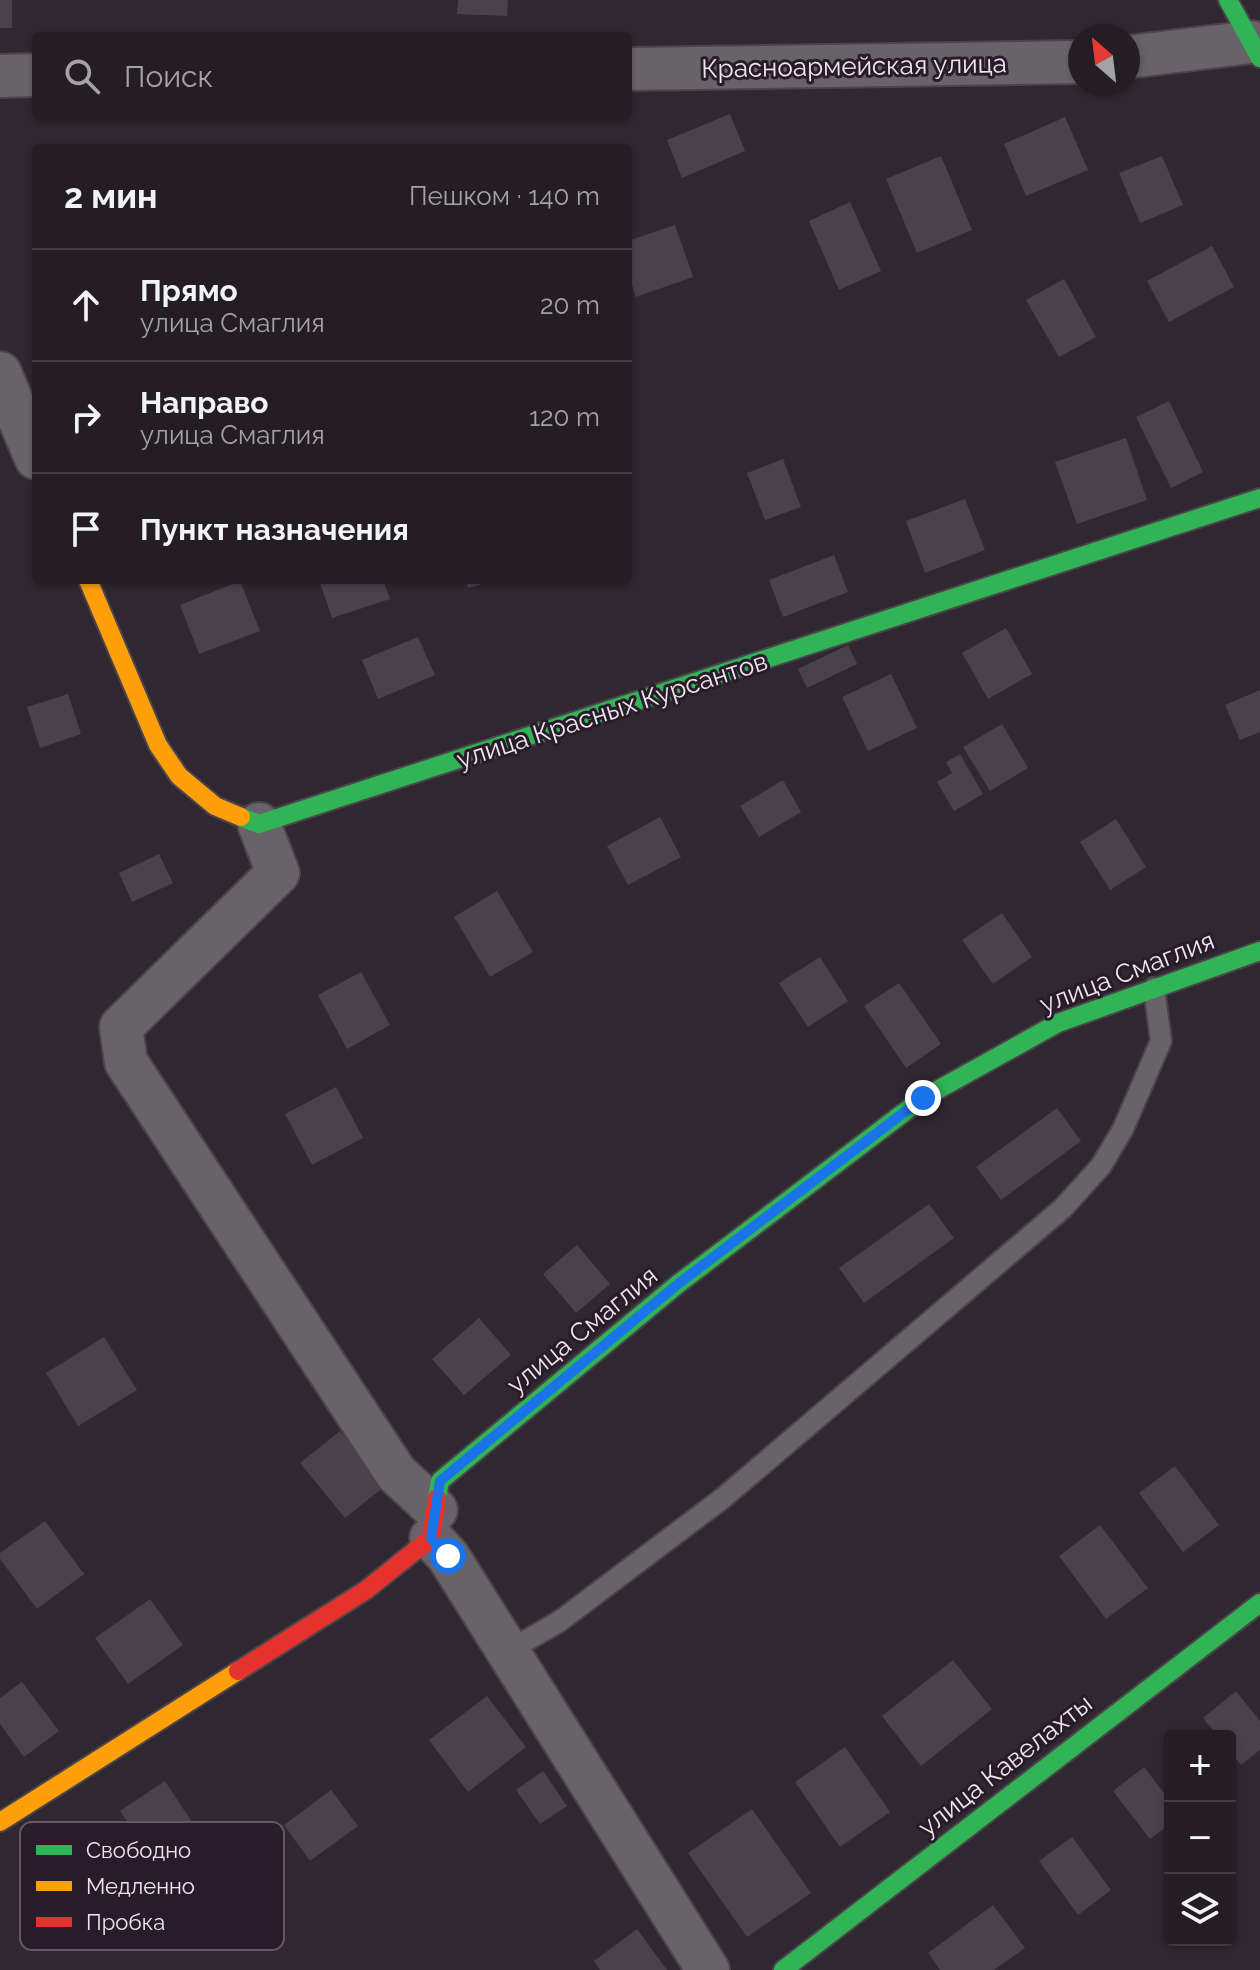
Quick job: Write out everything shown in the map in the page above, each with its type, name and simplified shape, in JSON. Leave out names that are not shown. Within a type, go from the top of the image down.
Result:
[{"type":"street","points":[[1140,56],[1255,50],[1228,0]]},
{"type":"street","name":"Красноармейская улица","points":[[632,69],[1068,62]]},
{"type":"street","points":[[0,76],[32,75]]},
{"type":"street","points":[[0,373],[32,449]]},
{"type":"street","name":"улица Красных Курсантов","points":[[259,824],[1260,498]]},
{"type":"street","points":[[90,584],[158,745],[179,776],[215,806],[259,824],[278,873],[121,1027],[126,1062],[396,1473],[434,1524],[448,1556],[708,1970]]},
{"type":"street","name":"улица Смаглия","points":[[434,1524],[440,1481],[690,1275],[911,1108],[1058,1023],[1260,951]]},
{"type":"street","points":[[0,1822],[366,1590],[434,1524]]},
{"type":"street","name":"улица Кавелахты","points":[[783,1970],[809,1962],[1260,1603]]},
{"type":"lane","points":[[508,1651],[560,1621],[723,1498],[1063,1208],[1101,1166],[1123,1129],[1161,1041],[1154,988]]},
{"type":"building","points":[[0,0],[12,0],[12,28],[0,28]]},
{"type":"building","points":[[458,0],[508,0],[507,16],[457,14]]},
{"type":"building","points":[[730,114],[745,151],[682,178],[667,140]]},
{"type":"building","points":[[1065,117],[1088,170],[1026,196],[1004,144]]},
{"type":"building","points":[[941,156],[972,230],[917,253],[886,179]]},
{"type":"building","points":[[1162,156],[1183,205],[1140,223],[1119,173]]},
{"type":"building","points":[[850,202],[881,271],[839,290],[809,221]]},
{"type":"building","points":[[675,225],[693,277],[636,297],[632,285],[632,240]]},
{"type":"building","points":[[1212,246],[1234,287],[1169,322],[1147,281]]},
{"type":"building","points":[[1064,279],[1096,337],[1059,357],[1026,300]]},
{"type":"building","points":[[1169,401],[1203,472],[1171,488],[1136,417]]},
{"type":"building","points":[[1126,438],[1147,500],[1077,524],[1055,462]]},
{"type":"building","points":[[783,459],[801,507],[765,520],[747,473]]},
{"type":"building","points":[[965,499],[985,550],[925,573],[906,521]]},
{"type":"building","points":[[834,555],[848,592],[783,617],[769,580]]},
{"type":"building","points":[[232,584],[241,584],[260,631],[199,654],[180,605]]},
{"type":"building","points":[[320,584],[384,584],[390,599],[332,618]]},
{"type":"building","points":[[1006,628],[1032,674],[988,699],[962,653]]},
{"type":"building","points":[[418,637],[435,675],[378,699],[362,660]]},
{"type":"building","points":[[848,645],[857,664],[807,688],[798,669]]},
{"type":"building","points":[[891,674],[917,728],[868,751],[842,697]]},
{"type":"building","points":[[1260,690],[1260,732],[1240,740],[1225,705]]},
{"type":"building","points":[[68,694],[81,734],[40,748],[27,707]]},
{"type":"building","points":[[1002,724],[1028,768],[990,791],[963,747]]},
{"type":"building","points":[[960,754],[983,794],[954,811],[937,782],[952,773],[946,762]]},
{"type":"building","points":[[783,780],[801,812],[759,837],[740,806]]},
{"type":"building","points":[[660,817],[681,857],[628,885],[607,846]]},
{"type":"building","points":[[1116,819],[1146,867],[1110,890],[1080,842]]},
{"type":"building","points":[[159,854],[173,883],[132,902],[119,873]]},
{"type":"building","points":[[497,891],[533,952],[490,977],[454,917]]},
{"type":"building","points":[[1002,913],[1032,957],[993,984],[962,940]]},
{"type":"building","points":[[820,957],[848,1001],[808,1027],[779,983]]},
{"type":"building","points":[[361,972],[390,1025],[347,1049],[318,995]]},
{"type":"building","points":[[899,983],[941,1044],[906,1068],[864,1006]]},
{"type":"building","points":[[336,1087],[363,1138],[312,1165],[285,1114]]},
{"type":"building","points":[[1057,1108],[1081,1141],[1001,1200],[976,1167]]},
{"type":"building","points":[[929,1204],[954,1238],[864,1303],[839,1268]]},
{"type":"building","points":[[577,1245],[610,1284],[576,1313],[543,1274]]},
{"type":"building","points":[[479,1318],[511,1355],[464,1395],[432,1359]]},
{"type":"building","points":[[104,1337],[137,1390],[78,1426],[46,1373]]},
{"type":"building","points":[[340,1431],[385,1486],[345,1518],[300,1463]]},
{"type":"building","points":[[1175,1466],[1219,1525],[1183,1552],[1139,1493]]},
{"type":"building","points":[[45,1521],[84,1574],[37,1609],[0,1559],[0,1553]]},
{"type":"building","points":[[1100,1525],[1148,1588],[1106,1619],[1059,1556]]},
{"type":"building","points":[[150,1599],[183,1645],[128,1684],[95,1638]]},
{"type":"building","points":[[953,1660],[992,1709],[921,1766],[882,1716]]},
{"type":"building","points":[[22,1682],[59,1731],[24,1757],[0,1724],[0,1698]]},
{"type":"building","points":[[1236,1691],[1260,1721],[1260,1750],[1241,1765],[1236,1759],[1236,1730],[1213,1730],[1203,1718]]},
{"type":"building","points":[[487,1696],[526,1747],[468,1792],[429,1740]]},
{"type":"building","points":[[845,1747],[890,1812],[840,1847],[795,1782]]},
{"type":"building","points":[[1144,1767],[1164,1793],[1164,1828],[1150,1839],[1113,1791]]},
{"type":"building","points":[[543,1771],[567,1806],[540,1824],[516,1790]]},
{"type":"building","points":[[165,1781],[192,1822],[127,1822],[120,1811]]},
{"type":"building","points":[[331,1790],[358,1826],[310,1861],[284,1825]]},
{"type":"building","points":[[752,1809],[811,1893],[747,1937],[688,1853]]},
{"type":"building","points":[[1072,1837],[1111,1890],[1078,1915],[1039,1861]]},
{"type":"building","points":[[993,1905],[1025,1948],[994,1970],[940,1970],[928,1953]]},
{"type":"building","points":[[637,1929],[667,1970],[600,1970],[594,1961]]},
{"type":"traffic: fast","points":[[1228,0],[1260,58]]},
{"type":"traffic: fast","points":[[241,817],[259,824],[1260,498]]},
{"type":"traffic: fast","points":[[437,1498],[440,1481],[678,1284],[923,1098],[1058,1023],[1260,951]]},
{"type":"traffic: fast","points":[[783,1970],[1260,1603]]},
{"type":"traffic: slow","points":[[90,584],[158,745],[179,776],[215,806],[241,817]]},
{"type":"traffic: slow","points":[[0,1822],[238,1671]]},
{"type":"traffic: jam","points":[[238,1671],[366,1590],[431,1538],[437,1498]]},
{"type":"route","points":[[448,1556],[431,1538],[440,1481],[678,1284],[923,1098]]}]
